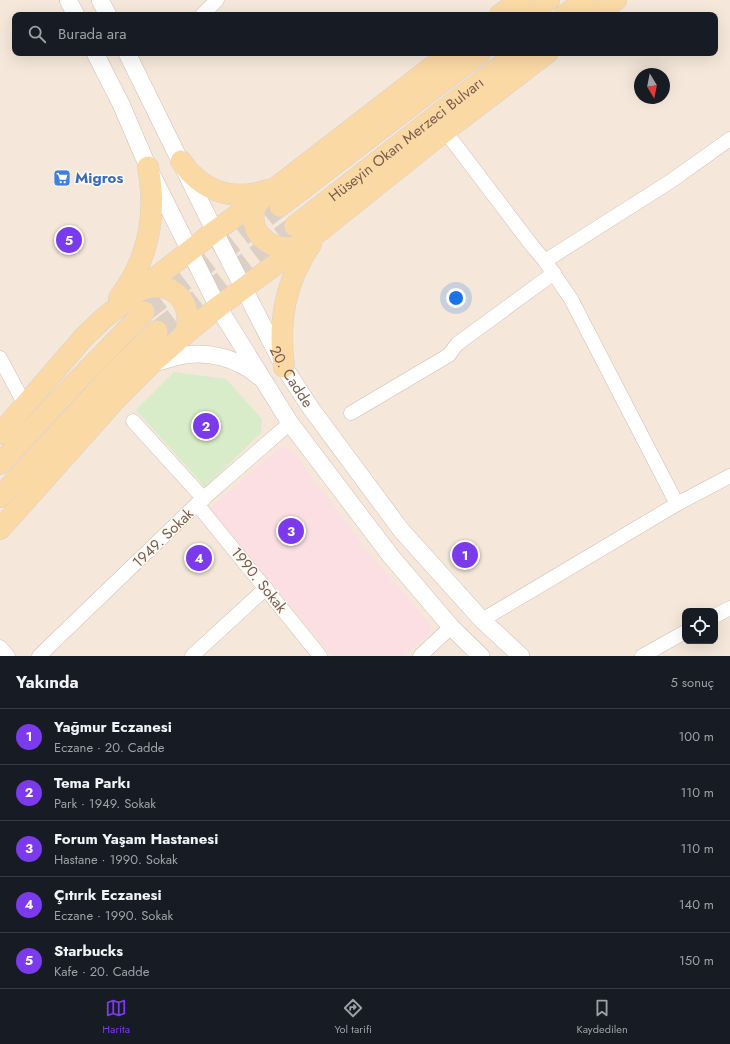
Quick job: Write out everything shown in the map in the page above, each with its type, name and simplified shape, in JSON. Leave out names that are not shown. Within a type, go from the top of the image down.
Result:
[{"type":"main road","points":[[504,12],[519,0]]},
{"type":"main road","points":[[533,12],[549,0]]},
{"type":"main road","points":[[569,12],[584,0]]},
{"type":"main road","points":[[600,12],[616,0]]},
{"type":"main road","points":[[181,161],[192,175],[206,186],[217,191],[230,195],[244,196],[257,194],[270,189],[282,183],[446,56]]},
{"type":"main road","name":"Hüseyin Okan Merzeci Bulvarı","points":[[271,202],[476,56]]},
{"type":"main road","name":"Hüseyin Okan Merzeci Bulvarı","points":[[301,234],[513,56]]},
{"type":"main road","points":[[284,366],[281,334],[285,302],[289,285],[304,254],[324,228],[445,131],[543,56]]},
{"type":"main road","points":[[104,318],[129,285],[145,250],[152,216],[151,183],[148,167]]},
{"type":"main road","points":[[0,434],[84,337],[104,318],[215,231],[271,202],[282,183]]},
{"type":"main road","points":[[271,202],[255,206],[254,214],[257,230],[261,237],[267,242],[282,248],[298,246],[301,234]]},
{"type":"main road","points":[[0,529],[118,398],[151,364],[218,307],[244,288],[301,234],[324,228]]},
{"type":"main road","points":[[138,290],[146,287],[162,287],[170,289],[177,294],[184,304],[188,316],[188,325],[185,334]]},
{"type":"main road","points":[[0,464],[73,385],[144,312]]},
{"type":"main road","points":[[0,497],[111,376],[157,331]]},
{"type":"street","points":[[68,0],[74,12]]},
{"type":"street","points":[[100,0],[106,12]]},
{"type":"street","points":[[205,12],[217,0]]},
{"type":"street","name":"20. Cadde","points":[[97,56],[121,104],[148,167],[218,307],[290,423],[390,555],[451,627],[481,656]]},
{"type":"street","name":"20. Cadde","points":[[128,56],[284,366],[310,406],[401,530],[482,620],[521,656]]},
{"type":"street","points":[[445,131],[545,261],[571,299],[677,504]]},
{"type":"street","points":[[545,261],[671,181],[730,139]]},
{"type":"street","points":[[351,413],[448,355],[456,344],[554,273]]},
{"type":"street","points":[[151,364],[181,356],[196,354],[210,355],[226,358],[241,364],[266,384]]},
{"type":"street","points":[[0,358],[25,405]]},
{"type":"street","name":"1990. Sokak","points":[[133,421],[201,502],[320,656]]},
{"type":"street","name":"1949. Sokak","points":[[39,656],[201,502],[290,423]]},
{"type":"street","points":[[482,620],[677,504],[730,476]]},
{"type":"street","points":[[192,656],[266,588]]},
{"type":"street","points":[[718,614],[730,608]]},
{"type":"street","points":[[420,656],[451,627]]},
{"type":"street","points":[[642,656],[682,634]]},
{"type":"street","points":[[0,647],[8,656]]},
{"type":"shaded area","points":[[0,0],[730,0],[730,656],[0,656]]},
{"type":"shaded area","points":[[286,447],[292,450],[369,553],[430,624],[432,631],[404,656],[332,656],[211,510],[212,506],[278,449]]},
{"type":"green space","points":[[174,372],[226,379],[262,419],[261,433],[205,487],[136,410]]},
{"type":"tunnel","points":[[144,312],[280,206]]},
{"type":"tunnel","points":[[157,331],[295,226]]},
{"type":"place","name":"Migros","points":[[62,178]]},
{"type":"place","name":"Starbucks","points":[[69,240]]},
{"type":"place","name":"Tema Parkı","points":[[206,426]]},
{"type":"place","name":"Forum Yaşam Hastanesi","points":[[291,531]]},
{"type":"place","name":"Yağmur Eczanesi","points":[[465,555]]},
{"type":"place","name":"Çıtırık Eczanesi","points":[[199,558]]}]
